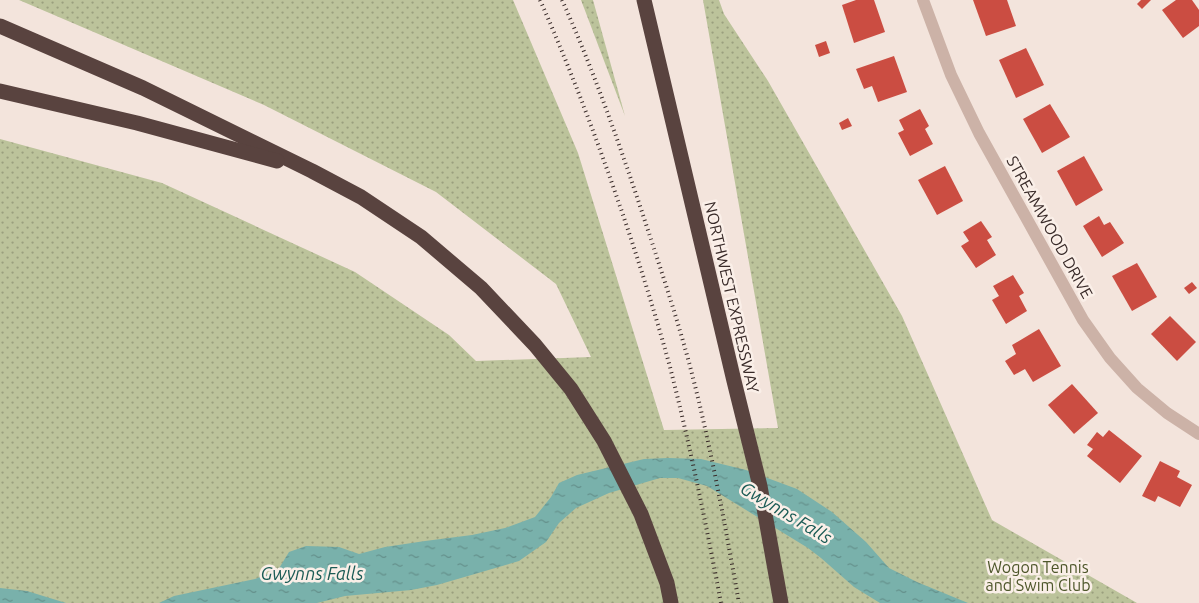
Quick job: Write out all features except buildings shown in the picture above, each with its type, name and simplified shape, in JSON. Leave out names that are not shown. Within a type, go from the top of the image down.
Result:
[{"type":"highway","name":"NORTHWEST EXPRESSWAY","points":[[644,0],[760,486],[781,603]]},
{"type":"highway","points":[[0,26],[143,88],[361,197],[421,237],[481,288],[535,344],[571,389],[604,441],[641,514],[666,583],[671,603]]},
{"type":"highway","points":[[0,91],[137,123],[312,171]]},
{"type":"street","name":"STREAMWOOD DRIVE","points":[[923,0],[951,75],[979,133],[1084,320],[1110,358],[1137,388],[1168,413],[1199,434]]},
{"type":"green space","name":"Wogon Tennis and Swim Club","points":[[19,0],[513,0],[578,153],[664,430],[778,428],[703,0],[719,0],[724,14],[768,81],[902,316],[992,520],[1137,603],[0,603],[0,139],[162,183],[355,272],[449,335],[476,361],[591,357],[556,284],[436,192],[264,105]]},
{"type":"green space","points":[[581,0],[593,0],[625,116]]},
{"type":"water","name":"Gwynns Falls","points":[[644,459],[701,459],[746,470],[797,489],[832,512],[866,542],[889,568],[968,603],[880,603],[854,587],[808,548],[707,486],[678,478],[660,478],[609,493],[576,508],[559,523],[546,542],[519,561],[437,585],[411,590],[345,596],[317,603],[159,603],[174,596],[255,579],[278,570],[289,552],[306,546],[339,547],[359,554],[385,547],[472,535],[505,528],[535,517],[551,497],[559,483],[577,475]]},
{"type":"water","points":[[0,588],[27,591],[66,603],[0,603]]},
{"type":"railway","points":[[540,0],[594,133],[642,272],[670,367],[704,514],[721,603]]},
{"type":"railway","points":[[562,0],[595,78],[614,131],[680,330],[711,457],[739,603]]}]
